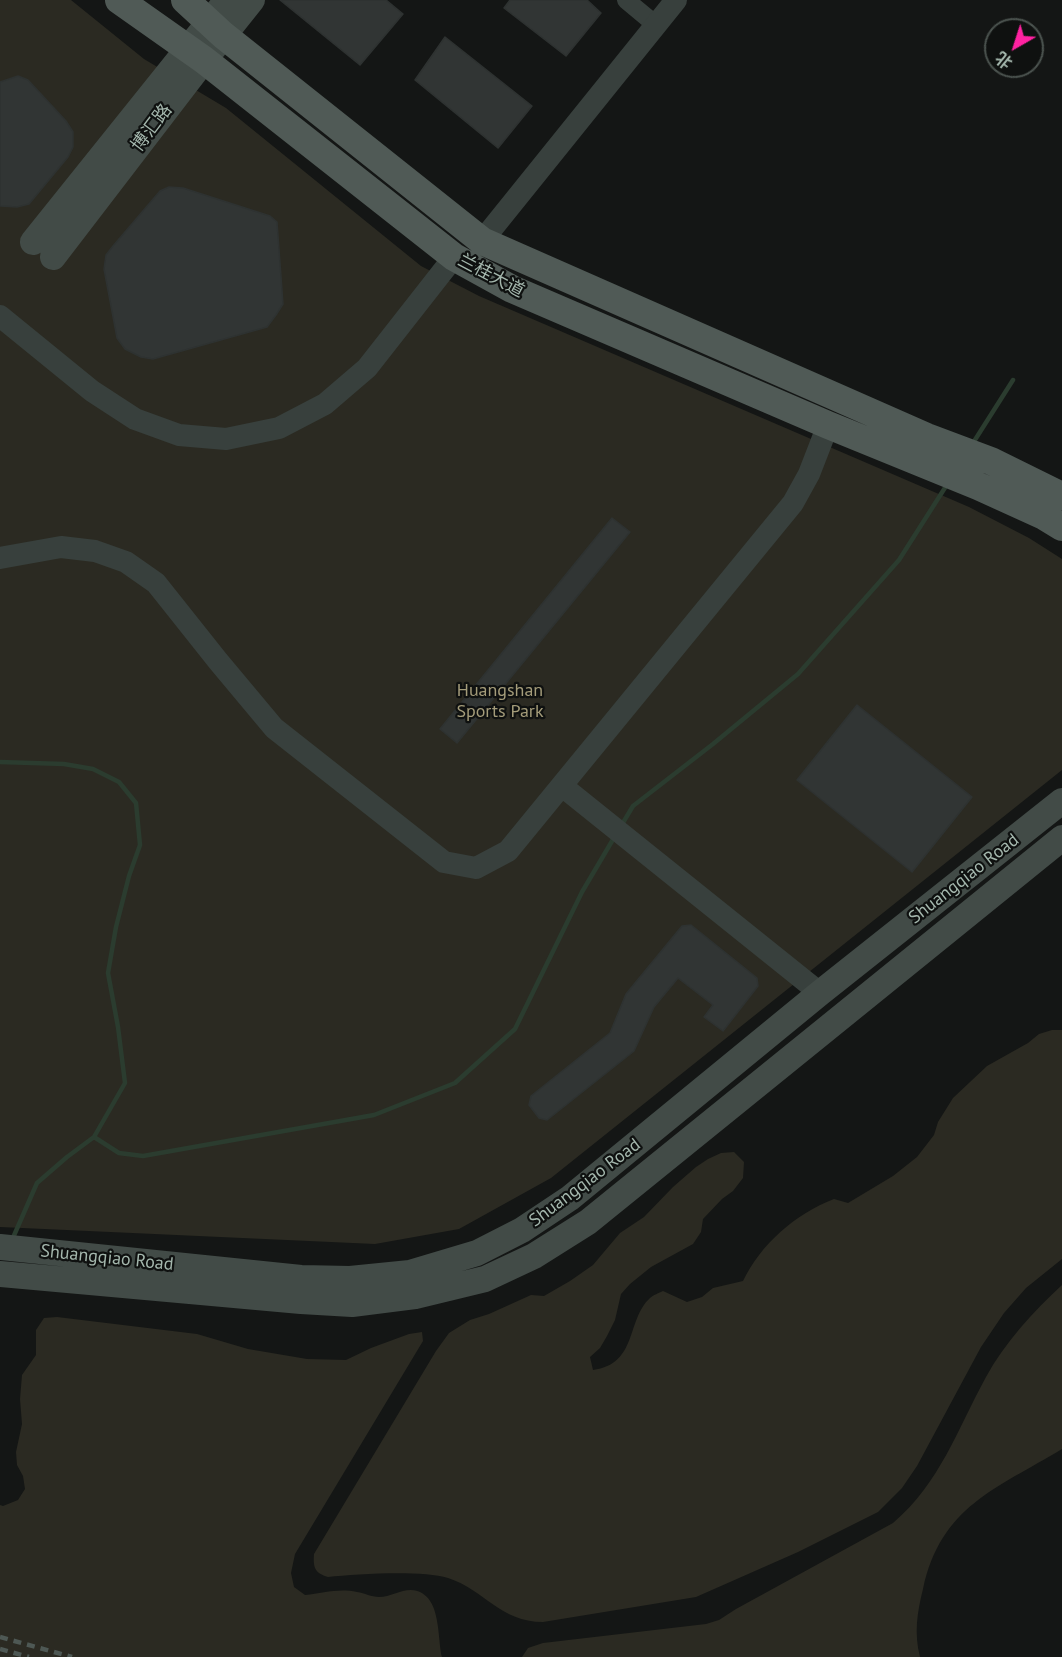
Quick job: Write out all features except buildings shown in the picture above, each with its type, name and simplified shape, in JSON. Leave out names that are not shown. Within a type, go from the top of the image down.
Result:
[{"type":"main road","name":"兰桂大道","points":[[119,0],[195,54],[454,256],[512,290],[828,425],[922,449]]},
{"type":"main road","name":"兰桂大道","points":[[185,0],[216,28],[482,240],[922,449]]},
{"type":"main road","name":"博汇路","points":[[216,28],[226,0]]},
{"type":"main road","name":"博汇路","points":[[43,250],[216,28],[252,0]]},
{"type":"main road","points":[[922,449],[984,473],[1062,496]]},
{"type":"main road","points":[[984,473],[1062,527]]},
{"type":"main road","name":"Shuangqiao Road","points":[[0,1247],[301,1278],[350,1279],[410,1273],[477,1253],[522,1230],[570,1198],[820,993],[1062,801]]},
{"type":"main road","name":"Shuangqiao Road","points":[[0,1274],[301,1302],[352,1304],[416,1296],[485,1279],[534,1256],[588,1222],[1062,838]]},
{"type":"street","points":[[626,0],[656,25]]},
{"type":"street","points":[[482,240],[676,0]]},
{"type":"street","points":[[0,316],[92,391],[135,419],[179,435],[226,439],[279,428],[325,404],[367,368],[454,256]]},
{"type":"street","points":[[0,558],[61,547],[94,551],[126,562],[156,583],[274,728],[444,862],[477,868],[508,851],[793,503],[809,474],[828,425]]},
{"type":"street","points":[[562,786],[820,993]]},
{"type":"green space","name":"Huangshan Sports Park","points":[[0,0],[71,0],[144,59],[226,108],[421,266],[479,296],[969,507],[1029,538],[1062,559],[1062,770],[551,1178],[459,1229],[375,1244],[0,1227]]},
{"type":"green space","points":[[1062,1030],[1062,1259],[1026,1288],[1004,1313],[981,1347],[917,1466],[902,1488],[878,1512],[798,1552],[696,1597],[543,1622],[515,1617],[461,1583],[448,1578],[406,1573],[328,1577],[320,1574],[316,1569],[314,1554],[449,1333],[470,1320],[531,1295],[544,1296],[570,1281],[593,1265],[620,1233],[644,1217],[696,1167],[721,1153],[734,1152],[744,1162],[743,1178],[733,1191],[703,1219],[701,1232],[693,1244],[651,1267],[621,1294],[615,1320],[600,1348],[590,1357],[593,1370],[607,1366],[618,1359],[624,1350],[637,1318],[651,1297],[663,1291],[687,1302],[702,1297],[713,1288],[743,1281],[750,1267],[769,1243],[793,1222],[834,1199],[848,1203],[893,1176],[917,1157],[934,1135],[938,1122],[953,1098],[987,1066],[1028,1043],[1039,1034]]},
{"type":"green space","points":[[1062,1285],[1062,1449],[974,1503],[957,1519],[943,1538],[931,1561],[919,1606],[917,1631],[920,1657],[522,1657],[528,1648],[543,1643],[706,1624],[719,1620],[893,1523],[923,1491],[935,1473],[986,1377],[1002,1352],[1030,1317]]},
{"type":"green space","points":[[57,1317],[197,1334],[248,1349],[307,1359],[346,1360],[409,1334],[422,1332],[423,1341],[295,1554],[291,1573],[294,1587],[305,1595],[344,1590],[379,1597],[407,1590],[421,1593],[428,1598],[436,1616],[442,1657],[0,1657],[0,1505],[18,1500],[25,1489],[23,1476],[17,1465],[16,1452],[22,1424],[20,1399],[22,1375],[36,1355],[36,1330],[44,1318]]},
{"type":"waterway","points":[[973,443],[1013,380]]},
{"type":"waterway","points":[[621,826],[633,806],[798,674],[899,560],[948,483]]},
{"type":"waterway","points":[[0,762],[64,764],[93,769],[119,782],[136,803],[140,845],[129,876],[116,927],[108,973],[125,1083],[94,1137],[37,1183],[12,1240]]},
{"type":"waterway","points":[[94,1137],[119,1153],[143,1156],[374,1115],[455,1083],[515,1029],[582,892],[615,836]]},
{"type":"railway","points":[[0,1637],[72,1657]]},
{"type":"railway","points":[[0,1649],[29,1657]]}]
